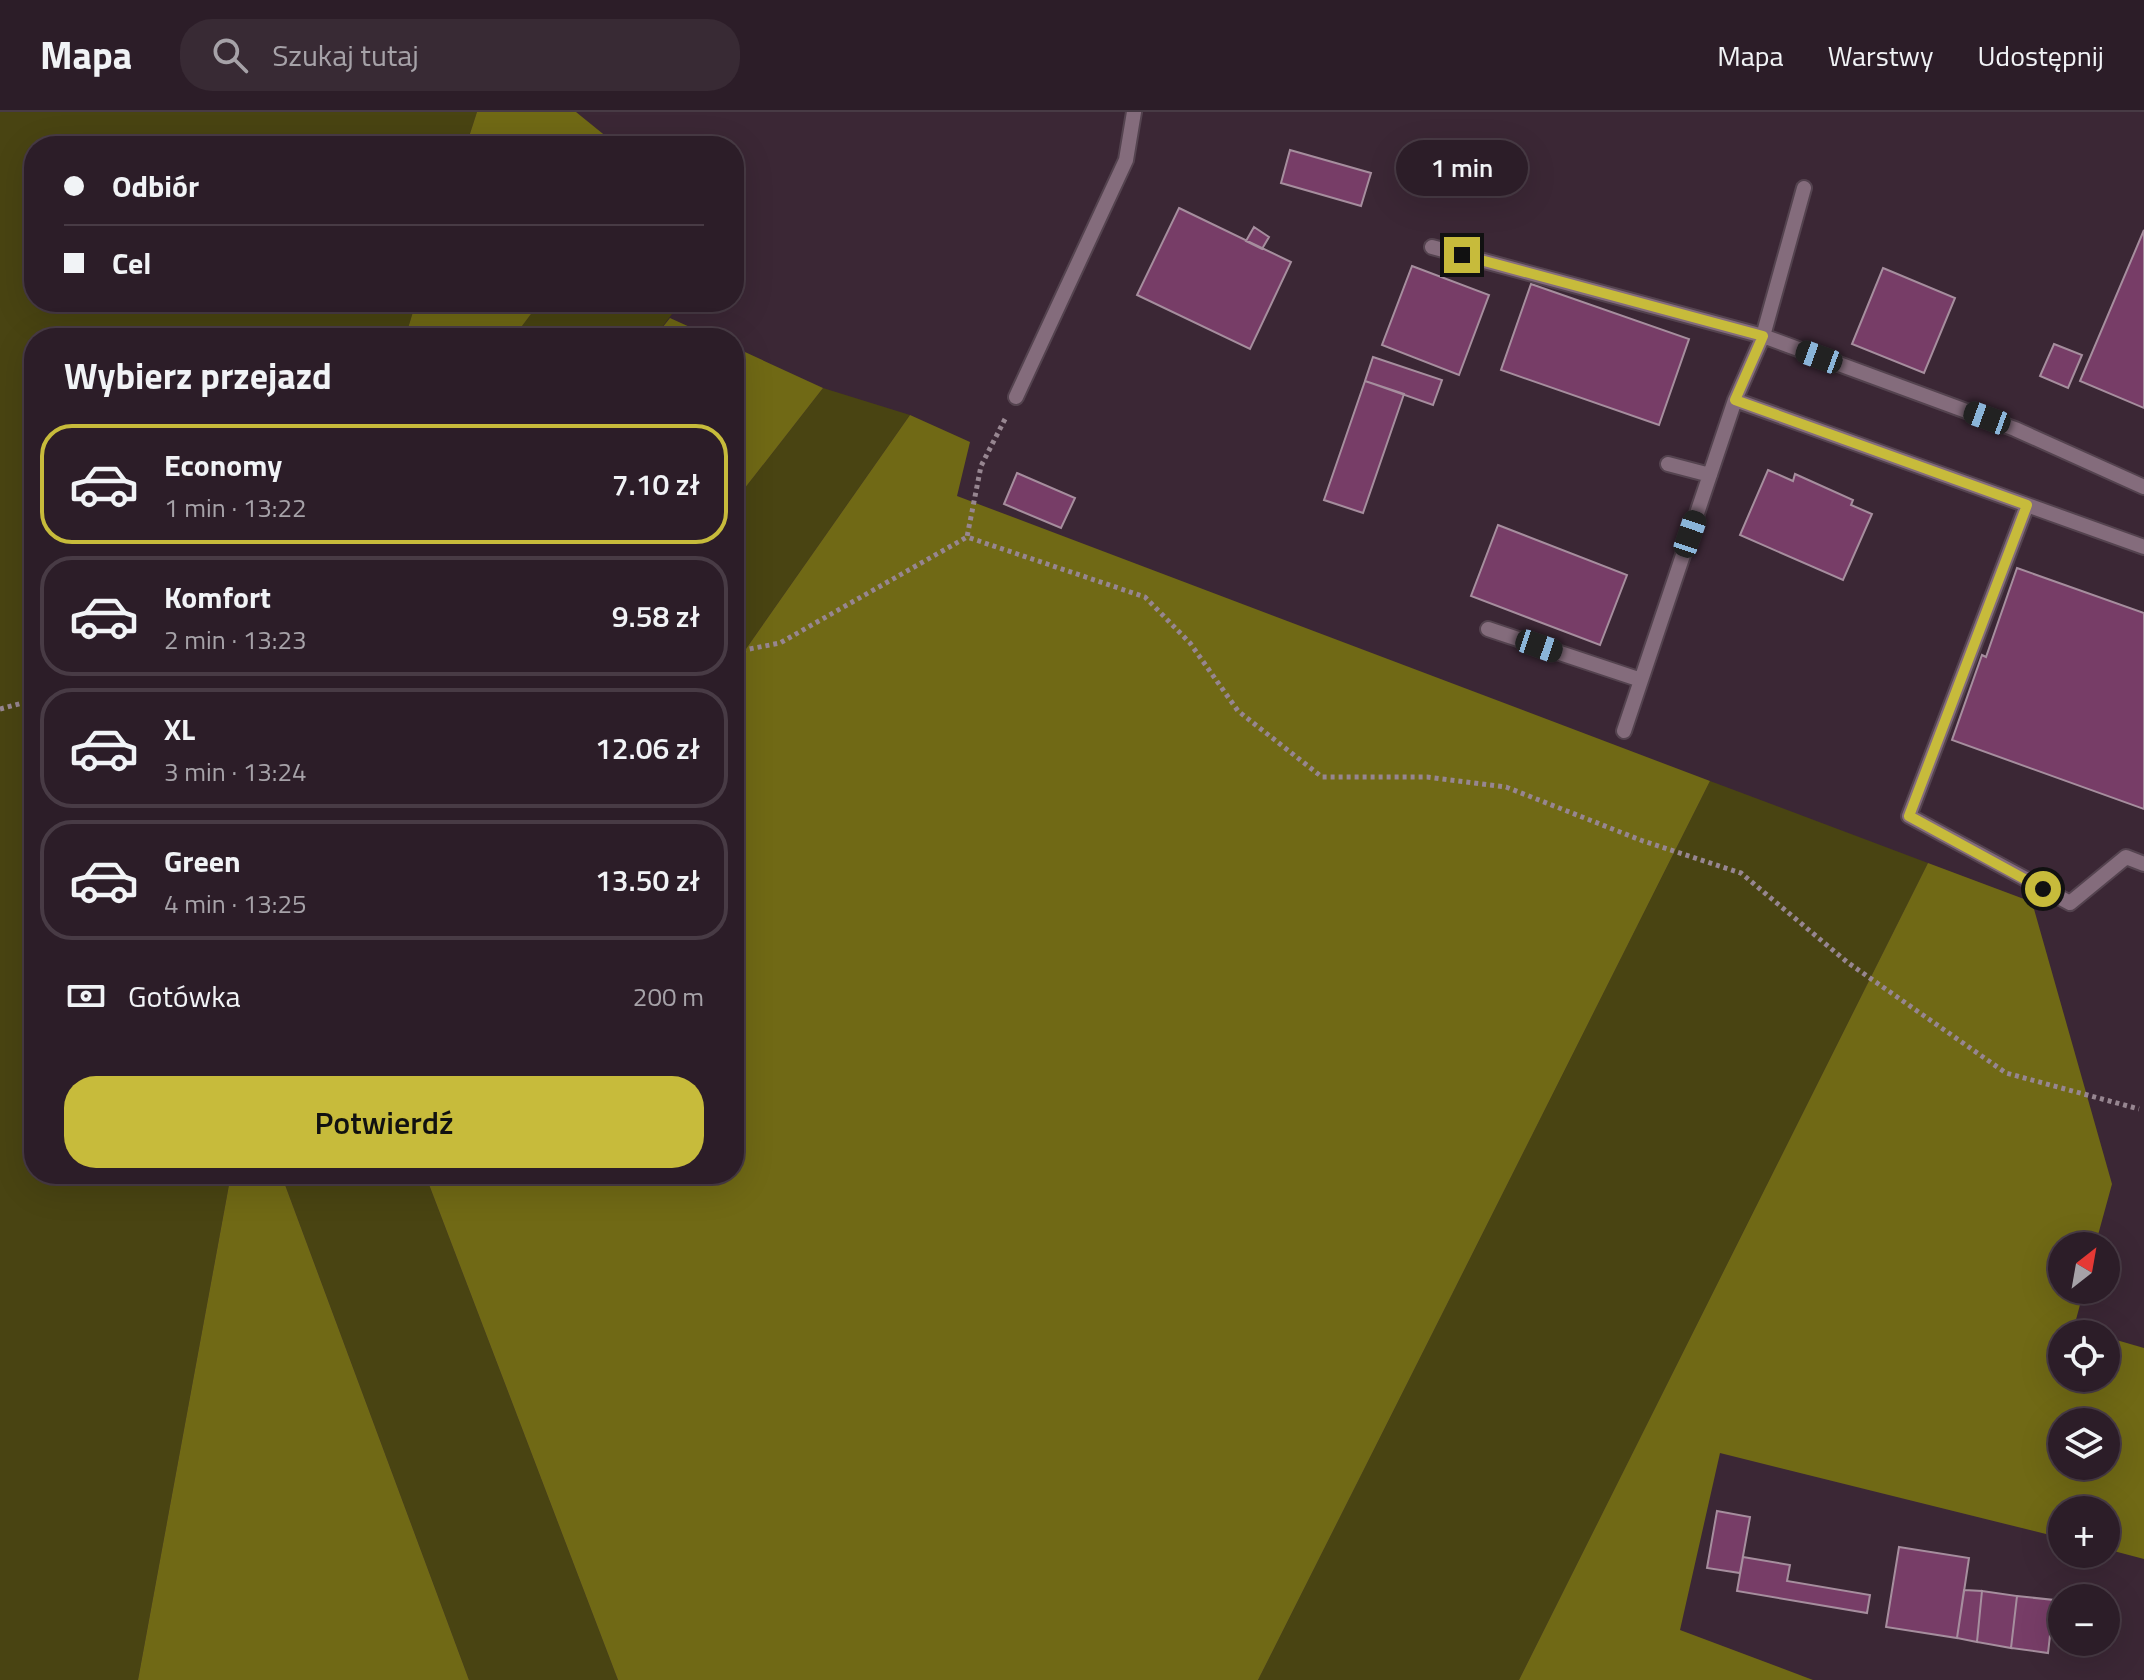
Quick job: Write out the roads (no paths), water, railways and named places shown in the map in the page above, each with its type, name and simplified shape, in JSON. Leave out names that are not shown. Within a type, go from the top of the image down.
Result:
[{"type":"lane","points":[[1016,397],[1126,160],[1134,112]]},
{"type":"lane","points":[[1624,731],[1735,400],[1763,336],[1804,188]]},
{"type":"lane","points":[[1432,247],[1763,336],[2015,429],[2144,487]]},
{"type":"lane","points":[[1735,400],[2144,547]]},
{"type":"lane","points":[[1668,464],[1710,475]]},
{"type":"lane","points":[[2027,505],[1909,816],[2070,903],[2126,857],[2144,864]]},
{"type":"lane","points":[[1488,629],[1641,680]]}]
